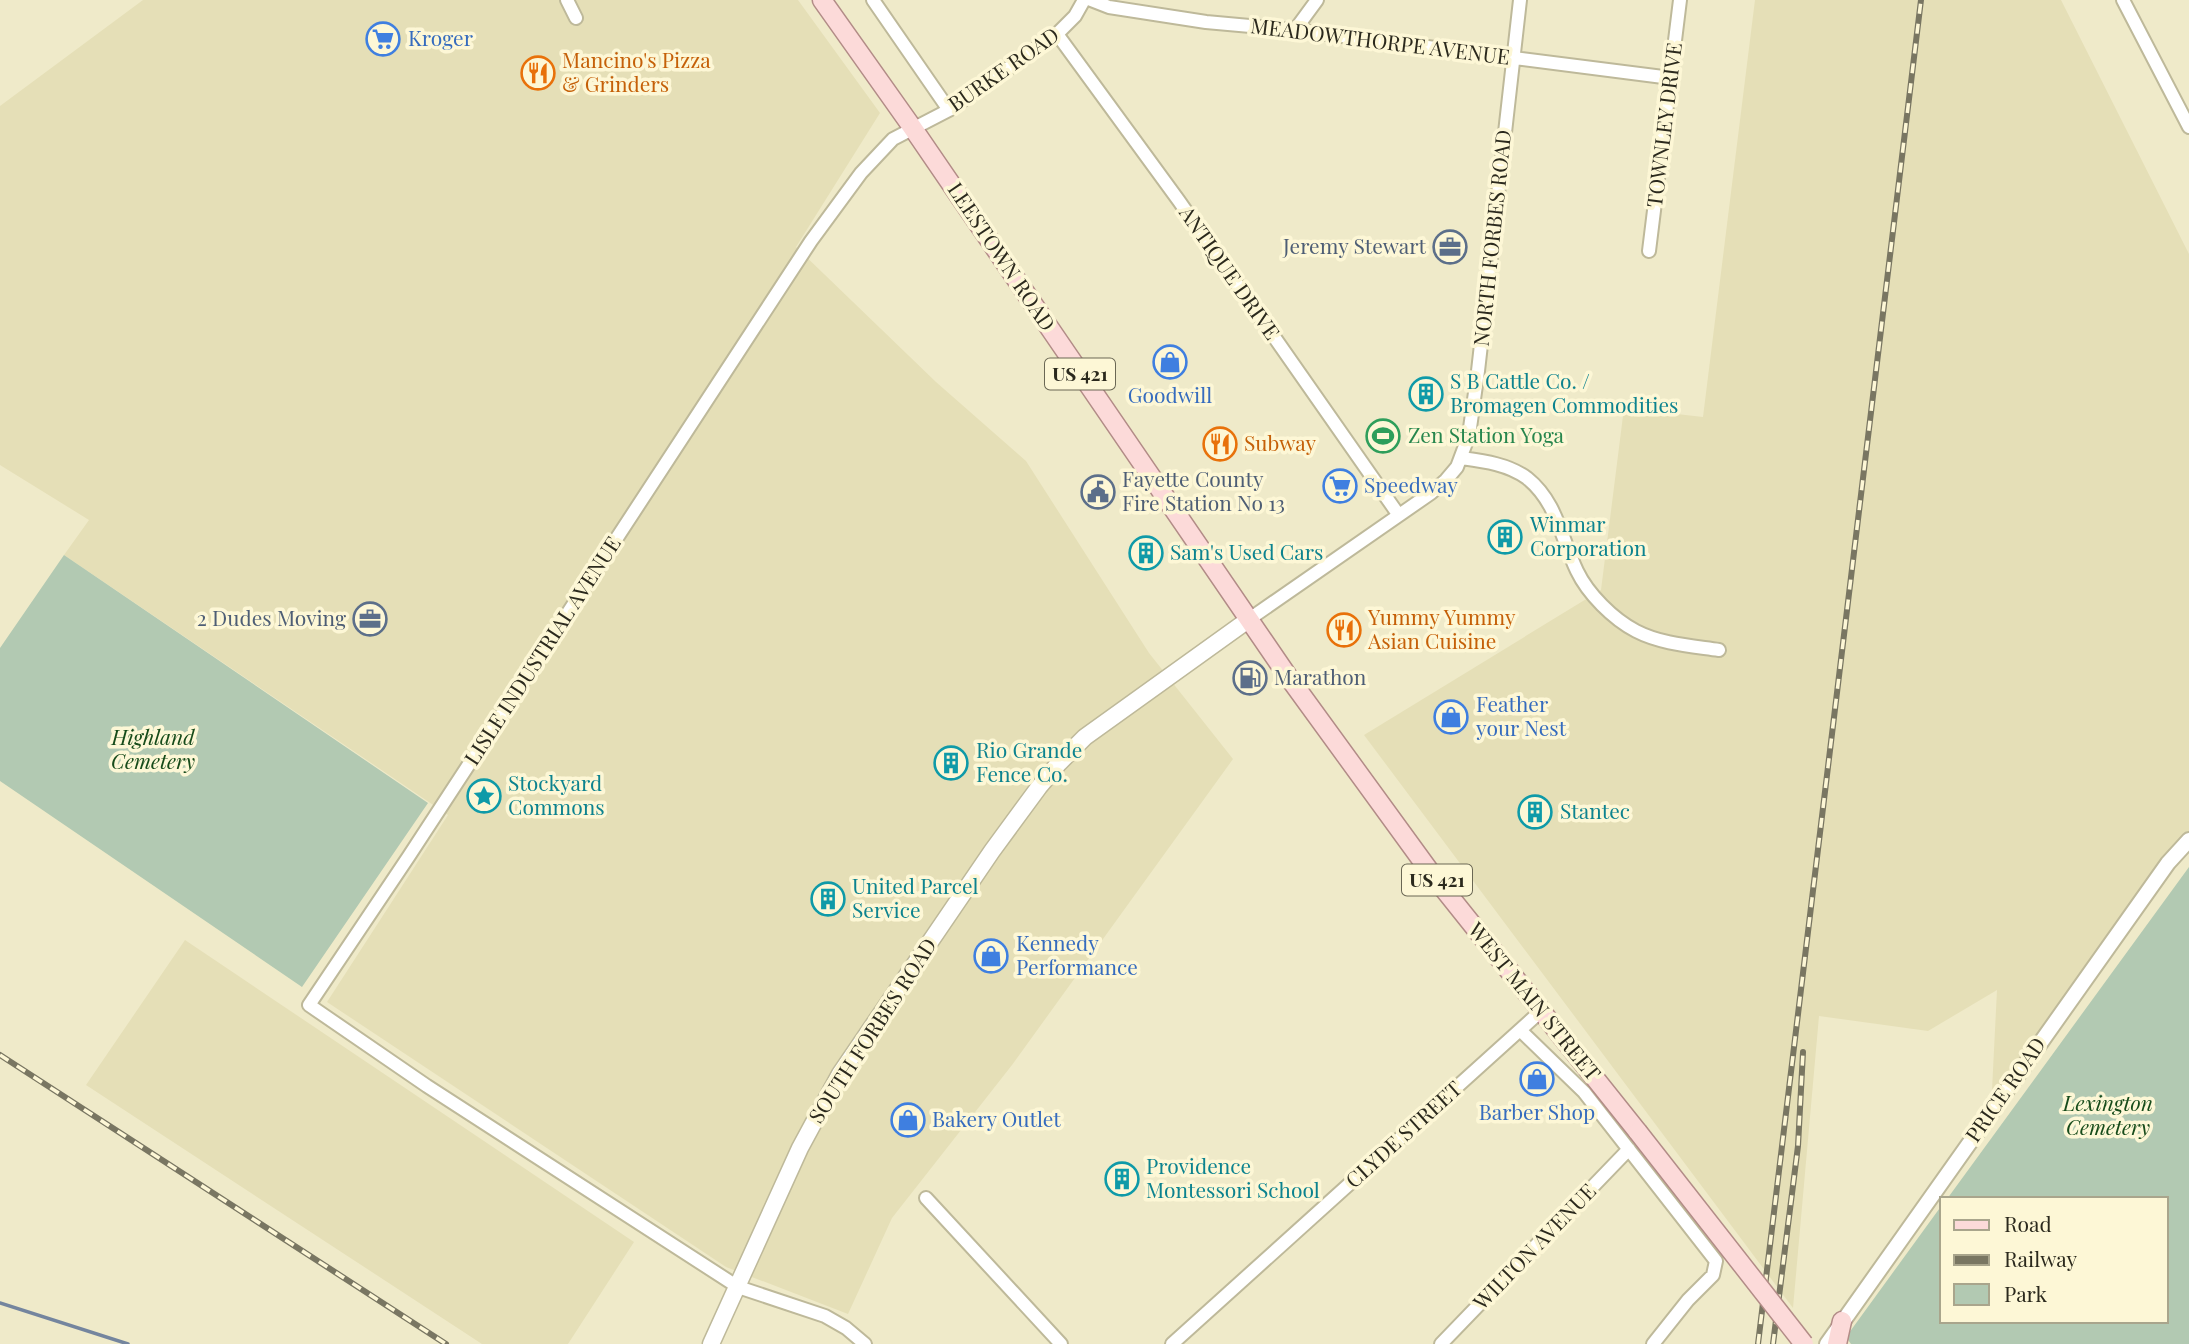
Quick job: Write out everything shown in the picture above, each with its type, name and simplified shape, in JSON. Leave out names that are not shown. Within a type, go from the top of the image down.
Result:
[{"type":"main road","name":"LEESTOWN ROAD","points":[[822,0],[912,127],[1248,620]]},
{"type":"main road","name":"WEST MAIN STREET","points":[[1248,620],[1424,863],[1804,1344]]},
{"type":"main road","name":"SOUTH FORBES ROAD","points":[[711,1344],[800,1148],[840,1074],[992,851],[1039,787],[1085,737],[1248,620]]},
{"type":"main road","points":[[1837,1344],[1842,1321]]},
{"type":"street","points":[[567,0],[576,18]]},
{"type":"street","points":[[873,0],[949,110]]},
{"type":"street","name":"BURKE ROAD","points":[[912,127],[949,110],[1056,34],[1075,16],[1084,0]]},
{"type":"street","name":"MEADOWTHORPE AVENUE","points":[[1091,0],[1109,7],[1206,22],[1295,30],[1671,78]]},
{"type":"street","points":[[1295,30],[1317,0]]},
{"type":"street","name":"NORTH FORBES ROAD","points":[[1248,620],[1446,480],[1461,458],[1469,435],[1478,371],[1520,0]]},
{"type":"street","name":"TOWNLEY DRIVE","points":[[1650,251],[1680,0]]},
{"type":"street","points":[[2123,0],[2189,127]]},
{"type":"street","name":"ANTIQUE DRIVE","points":[[1056,34],[1179,201],[1398,514]]},
{"type":"street","name":"LISLE INDUSTRIAL AVENUE","points":[[738,1287],[427,1086],[309,1005],[814,237],[884,148],[899,134],[912,127]]},
{"type":"street","points":[[1461,458],[1503,466],[1526,477],[1535,486],[1556,514],[1583,582],[1617,618],[1636,631],[1664,642],[1719,650]]},
{"type":"street","name":"PRICE ROAD","points":[[1827,1344],[2168,863],[2189,839]]},
{"type":"street","name":"CLYDE STREET","points":[[1172,1344],[1541,1011]]},
{"type":"street","points":[[1520,1030],[1584,1092],[1716,1261],[1713,1275],[1688,1300],[1653,1344]]},
{"type":"street","name":"WILTON AVENUE","points":[[1441,1344],[1629,1149]]},
{"type":"street","points":[[926,1198],[1062,1344]]},
{"type":"street","points":[[738,1287],[825,1316],[846,1328],[865,1344]]},
{"type":"shaded area","points":[[143,0],[798,0],[880,113],[796,247],[936,382],[1026,461],[1149,653],[1233,759],[1012,1065],[892,1218],[848,1314],[726,1267],[327,1002],[448,815],[64,555],[89,520],[0,465],[0,106]]},
{"type":"shaded area","points":[[1755,0],[2061,0],[2189,254],[2189,840],[1991,1110],[1997,990],[1928,1031],[1819,1016],[1793,1308],[1364,735],[1601,590],[1624,408],[1703,417]]},
{"type":"shaded area","points":[[185,940],[634,1242],[568,1344],[482,1344],[86,1085]]},
{"type":"green space","name":"Highland Cemetery","points":[[64,555],[428,803],[302,987],[0,781],[0,648]]},
{"type":"green space","name":"Lexington Cemetery","points":[[2189,867],[2189,1344],[1851,1344],[1846,1337],[1940,1208],[1940,1323],[2168,1323],[2168,1197],[1948,1197]]},
{"type":"waterway","points":[[0,1303],[128,1344]]},
{"type":"railway","points":[[1758,1344],[1921,0]]},
{"type":"railway","points":[[1773,1344],[1798,1146],[1803,1052]]},
{"type":"railway","points":[[0,1055],[446,1344]]},
{"type":"place","name":"Kroger","points":[[383,39]]},
{"type":"place","name":"Mancino's Pizza & Grinders","points":[[538,73]]},
{"type":"place","name":"Jeremy Stewart","points":[[1450,247]]},
{"type":"place","name":"Goodwill","points":[[1170,362]]},
{"type":"place","name":"S B Cattle Co. / Bromagen Commodities","points":[[1426,394]]},
{"type":"place","name":"Zen Station Yoga","points":[[1383,436]]},
{"type":"place","name":"Subway","points":[[1220,444]]},
{"type":"place","name":"Speedway","points":[[1340,486]]},
{"type":"place","name":"Fayette County Fire Station No 13","points":[[1098,492]]},
{"type":"place","name":"Winmar Corporation","points":[[1505,537]]},
{"type":"place","name":"Sam's Used Cars","points":[[1146,553]]},
{"type":"place","name":"2 Dudes Moving","points":[[370,619]]},
{"type":"place","name":"Yummy Yummy Asian Cuisine","points":[[1344,630]]},
{"type":"place","name":"Marathon","points":[[1250,678]]},
{"type":"place","name":"Feather your Nest","points":[[1451,717]]},
{"type":"place","name":"Rio Grande Fence Co.","points":[[951,763]]},
{"type":"place","name":"Stockyard Commons","points":[[484,796]]},
{"type":"place","name":"Stantec","points":[[1535,812]]},
{"type":"place","name":"United Parcel Service","points":[[828,899]]},
{"type":"place","name":"Kennedy Performance","points":[[991,956]]},
{"type":"place","name":"Barber Shop","points":[[1537,1079]]},
{"type":"place","name":"Bakery Outlet","points":[[908,1120]]},
{"type":"place","name":"Providence Montessori School","points":[[1122,1179]]}]
